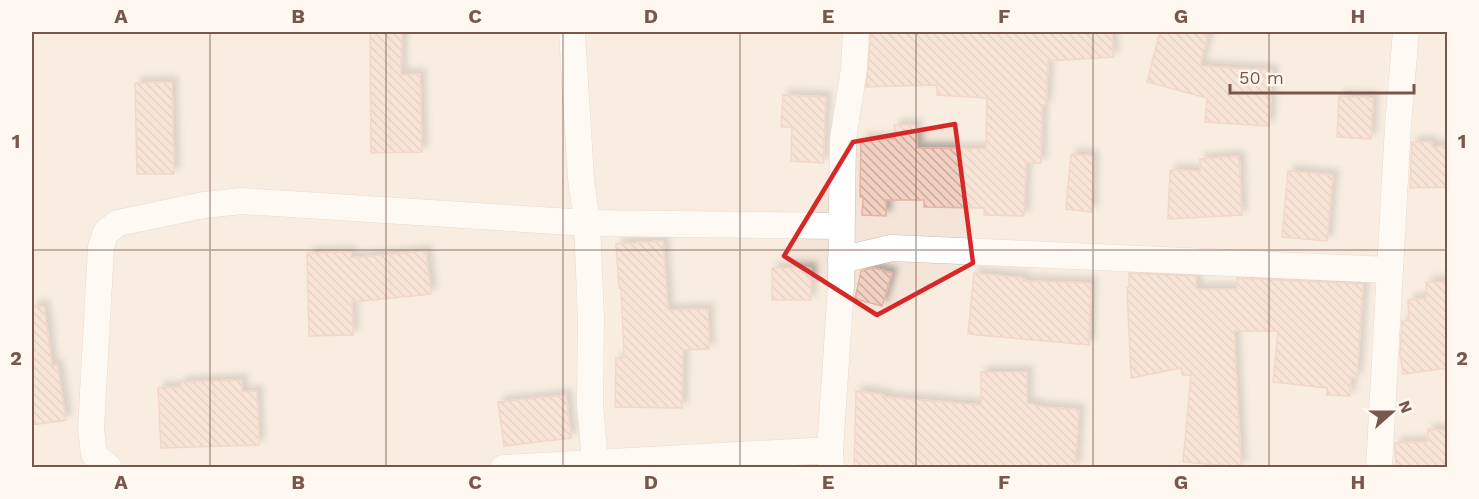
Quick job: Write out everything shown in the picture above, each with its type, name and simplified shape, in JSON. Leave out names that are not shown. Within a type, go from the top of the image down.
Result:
[{"type":"street","points":[[572,32],[581,179],[587,223],[591,319],[590,404],[595,462]]},
{"type":"street","points":[[503,468],[595,462],[830,459],[841,286],[840,226],[843,139],[854,69],[856,32]]},
{"type":"street","points":[[1379,468],[1398,125],[1406,32]]},
{"type":"street","points":[[109,468],[94,454],[91,429],[101,248],[106,232],[118,223],[204,205],[242,201],[587,223],[840,226]]},
{"type":"street","points":[[841,260],[891,248],[1390,270]]},
{"type":"highlighted area","points":[[955,124],[973,263],[877,315],[784,256],[853,142]]},
{"type":"shaded area","points":[[32,32],[1447,32],[1447,467],[32,467]]},
{"type":"building","points":[[370,32],[402,32],[401,75],[420,74],[422,152],[371,153]]},
{"type":"building","points":[[871,32],[1112,32],[1113,57],[1048,61],[1046,105],[1042,105],[1041,163],[1026,163],[1024,216],[984,215],[984,208],[924,207],[924,200],[886,200],[886,216],[862,215],[861,139],[895,139],[894,125],[916,125],[917,148],[986,149],[987,98],[937,95],[937,85],[866,87]]},
{"type":"building","points":[[1160,32],[1209,32],[1200,66],[1272,70],[1269,126],[1205,122],[1207,98],[1147,82]]},
{"type":"building","points":[[172,82],[174,174],[137,174],[135,83]]},
{"type":"building","points":[[783,95],[826,97],[823,163],[791,161],[792,127],[781,127]]},
{"type":"building","points":[[1339,96],[1373,98],[1371,139],[1337,137]]},
{"type":"building","points":[[1412,142],[1432,142],[1432,147],[1448,146],[1448,187],[1410,188]]},
{"type":"building","points":[[1071,154],[1093,156],[1092,212],[1066,209]]},
{"type":"building","points":[[1239,156],[1242,215],[1168,219],[1170,170],[1200,171],[1200,159]]},
{"type":"building","points":[[1288,171],[1333,175],[1327,241],[1282,237]]},
{"type":"building","points":[[663,241],[668,310],[708,309],[709,349],[683,350],[682,408],[615,407],[616,358],[624,358],[621,288],[619,288],[616,244]]},
{"type":"building","points":[[426,251],[431,294],[352,302],[353,335],[309,336],[307,253],[351,252],[351,258]]},
{"type":"building","points":[[772,268],[811,268],[811,300],[772,300]]},
{"type":"building","points":[[873,268],[892,273],[882,306],[855,299],[861,271]]},
{"type":"building","points":[[974,273],[1024,278],[1023,281],[1091,283],[1089,345],[968,334]]},
{"type":"building","points":[[1129,273],[1196,276],[1196,289],[1237,289],[1237,278],[1363,284],[1357,378],[1351,377],[1350,396],[1327,395],[1327,388],[1273,382],[1278,331],[1234,331],[1241,467],[1183,462],[1191,375],[1182,375],[1181,368],[1131,378],[1127,288],[1129,287]]},
{"type":"building","points":[[1426,282],[1448,282],[1448,368],[1403,374],[1400,354],[1402,321],[1409,321],[1408,300],[1426,298]]},
{"type":"building","points":[[44,306],[52,366],[57,365],[66,420],[32,425],[32,307]]},
{"type":"building","points":[[981,372],[1027,372],[1027,403],[1043,407],[1079,410],[1075,468],[1026,465],[1026,468],[854,468],[856,391],[884,395],[884,397],[981,405]]},
{"type":"building","points":[[242,380],[242,392],[257,391],[259,445],[161,448],[158,388],[181,387],[181,382]]},
{"type":"building","points":[[566,395],[571,438],[504,446],[498,402]]},
{"type":"building","points":[[1428,429],[1448,431],[1448,468],[1396,468],[1395,443],[1427,442]]}]
